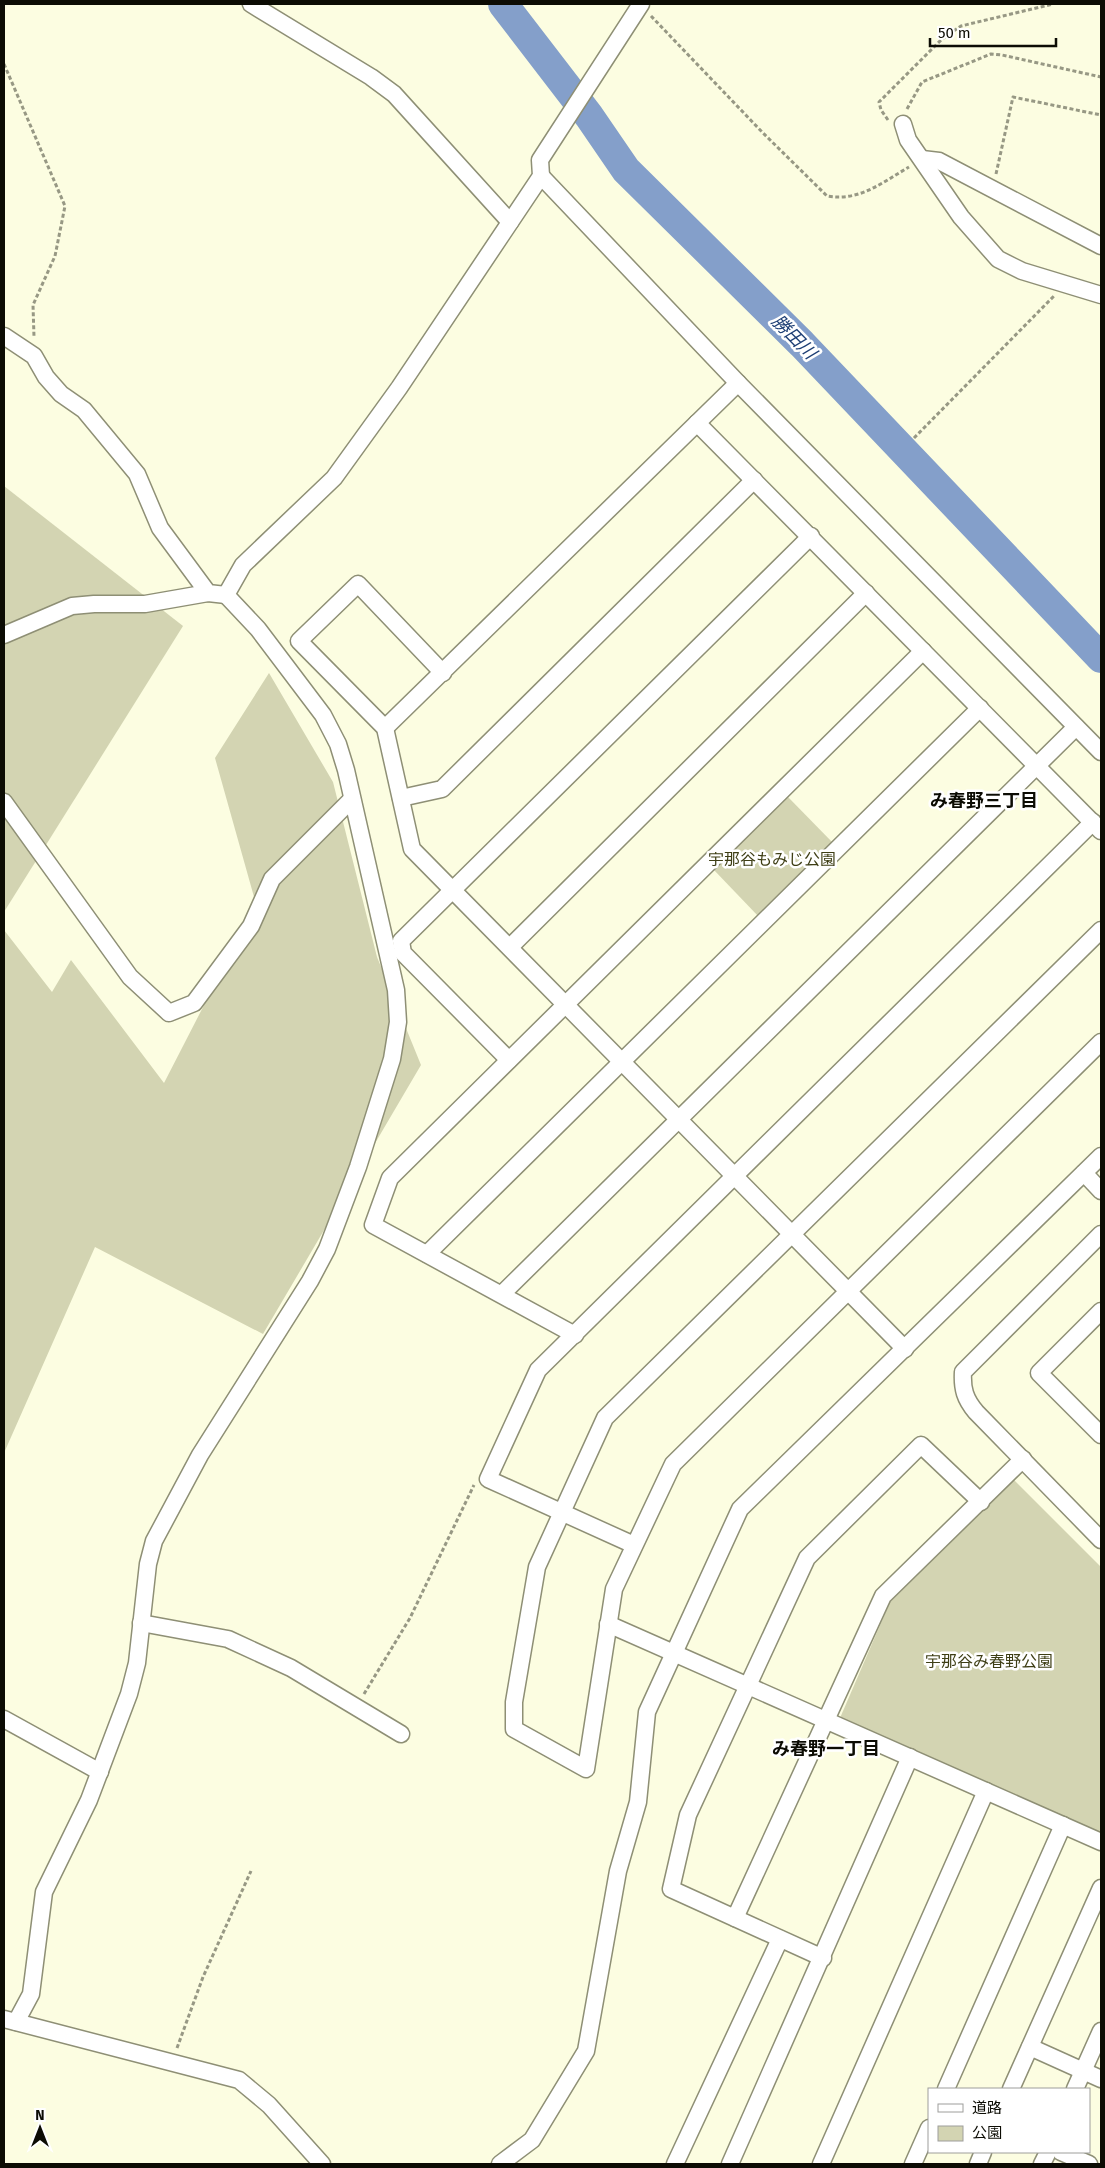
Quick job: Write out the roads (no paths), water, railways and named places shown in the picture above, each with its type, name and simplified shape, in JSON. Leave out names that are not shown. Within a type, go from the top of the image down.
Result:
[{"type":"street","points":[[250,4],[371,77],[394,94],[510,222]]},
{"type":"street","points":[[226,595],[243,565],[334,478],[405,380],[541,176],[540,160],[641,4]]},
{"type":"street","points":[[905,130],[961,217],[998,259],[1022,271],[1101,295]]},
{"type":"street","points":[[922,159],[939,161],[1101,246]]},
{"type":"street","points":[[541,176],[738,383],[1101,752]]},
{"type":"street","points":[[4,336],[34,356],[46,377],[61,394],[84,410],[136,474],[160,528],[208,593]]},
{"type":"street","points":[[385,728],[738,383]]},
{"type":"street","points":[[634,1545],[488,1479],[538,1370],[1097,826],[697,423]]},
{"type":"street","points":[[400,798],[442,789],[754,480]]},
{"type":"street","points":[[509,1060],[403,953],[401,940],[811,536]]},
{"type":"street","points":[[443,673],[358,584],[299,642],[385,728],[412,849],[905,1349]]},
{"type":"street","points":[[4,635],[72,606],[145,604],[208,593],[226,595],[258,630],[323,715],[338,744],[396,990],[398,1022],[392,1059],[358,1167],[327,1249],[310,1281],[200,1455],[154,1541],[148,1564],[136,1663],[129,1694],[89,1800],[44,1892],[31,1994],[8,2023],[239,2080],[269,2105],[322,2164]]},
{"type":"street","points":[[510,947],[866,593]]},
{"type":"street","points":[[575,1335],[373,1225],[390,1178],[923,651]]},
{"type":"street","points":[[428,1254],[980,708]]},
{"type":"street","points":[[502,1294],[1076,727]]},
{"type":"street","points":[[4,802],[130,977],[169,1013],[194,1003],[251,926],[272,879],[352,799]]},
{"type":"street","points":[[1101,930],[605,1418],[537,1567],[514,1702],[514,1729],[586,1769],[614,1589],[673,1464],[1101,1042]]},
{"type":"street","points":[[500,2164],[532,2140],[586,2051],[618,1871],[638,1802],[647,1712],[740,1509],[1101,1156]]},
{"type":"street","points":[[1084,1173],[1101,1191]]},
{"type":"street","points":[[1101,1234],[963,1372],[962,1386],[966,1401],[1101,1539]]},
{"type":"street","points":[[1100,1430],[1039,1373],[1101,1312]]},
{"type":"street","points":[[823,1958],[670,1889],[688,1815],[806,1558],[921,1445],[981,1502]]},
{"type":"street","points":[[735,1918],[883,1596],[1023,1460]]},
{"type":"street","points":[[141,1622],[228,1639],[290,1668],[401,1734]]},
{"type":"street","points":[[608,1624],[1101,1842]]},
{"type":"street","points":[[4,1719],[100,1772]]},
{"type":"street","points":[[730,2164],[823,1958],[910,1757]]},
{"type":"street","points":[[821,2164],[986,1791]]},
{"type":"street","points":[[946,2088],[1064,1825]]},
{"type":"street","points":[[1011,2088],[1101,1888]]},
{"type":"street","points":[[675,2164],[780,1939]]},
{"type":"street","points":[[1075,2088],[1101,2031]]},
{"type":"street","points":[[1030,2047],[1101,2079]]},
{"type":"street","points":[[913,2164],[928,2130]]},
{"type":"street","points":[[1063,2153],[1089,2164]]},
{"type":"waterway","name":"勝田川","points":[[503,4],[589,116],[626,170],[802,344],[1101,658]]},
{"type":"district","name":"み春野三丁目","points":[[984,801]]},
{"type":"district","name":"み春野一丁目","points":[[826,1749]]},
{"type":"park label","name":"宇那谷もみじ公園","points":[[772,859]]},
{"type":"park label","name":"宇那谷み春野公園","points":[[989,1661]]}]
